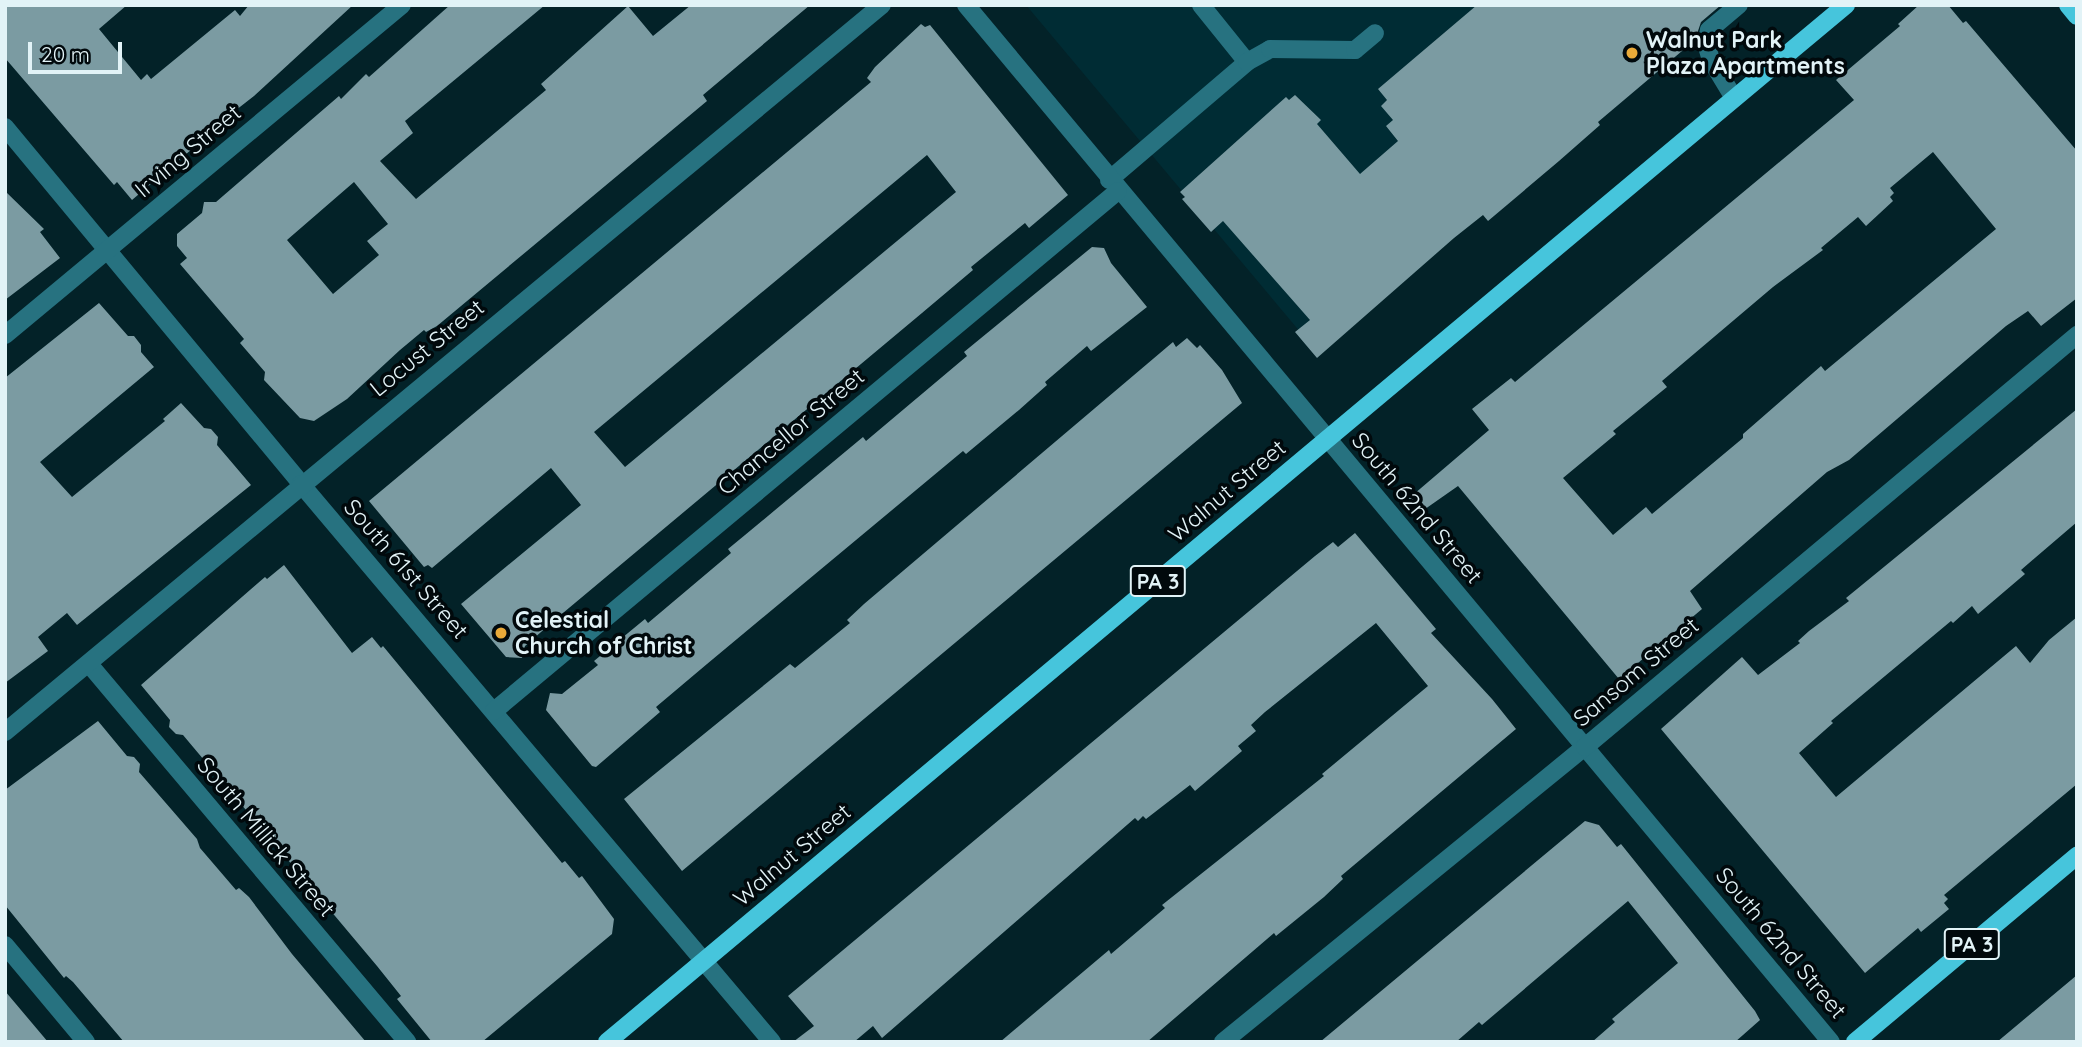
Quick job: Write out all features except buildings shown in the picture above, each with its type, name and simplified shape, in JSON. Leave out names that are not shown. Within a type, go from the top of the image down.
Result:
[{"type":"main road","name":"Walnut Street","points":[[607,1042],[1846,5]]},
{"type":"main road","points":[[2068,5],[2077,16]]},
{"type":"main road","name":"PA 3","points":[[1855,1042],[2077,856]]},
{"type":"street","name":"Irving Street","points":[[5,335],[402,5]]},
{"type":"street","name":"Locust Street","points":[[5,732],[300,484],[882,5]]},
{"type":"street","name":"South 62nd Street","points":[[966,5],[1831,1042]]},
{"type":"street","points":[[1201,5],[1247,62]]},
{"type":"street","points":[[1734,98],[1711,60],[1706,44],[1709,30],[1739,5]]},
{"type":"street","name":"Chancellor Street","points":[[494,710],[1114,185],[1247,62],[1270,49],[1355,50],[1375,33]]},
{"type":"street","name":"South 61st Street","points":[[5,127],[300,484],[494,710],[772,1042]]},
{"type":"street","name":"Sansom Street","points":[[1223,1042],[1585,747],[2077,335]]},
{"type":"street","name":"South Millick Street","points":[[89,664],[407,1042]]},
{"type":"street","points":[[5,945],[86,1042]]},
{"type":"shaded area","points":[[1026,5],[1524,5],[1317,352]]},
{"type":"place","name":"Walnut Park Plaza Apartments","points":[[1632,53]]},
{"type":"place","name":"Celestial Church of Christ","points":[[501,633]]}]
